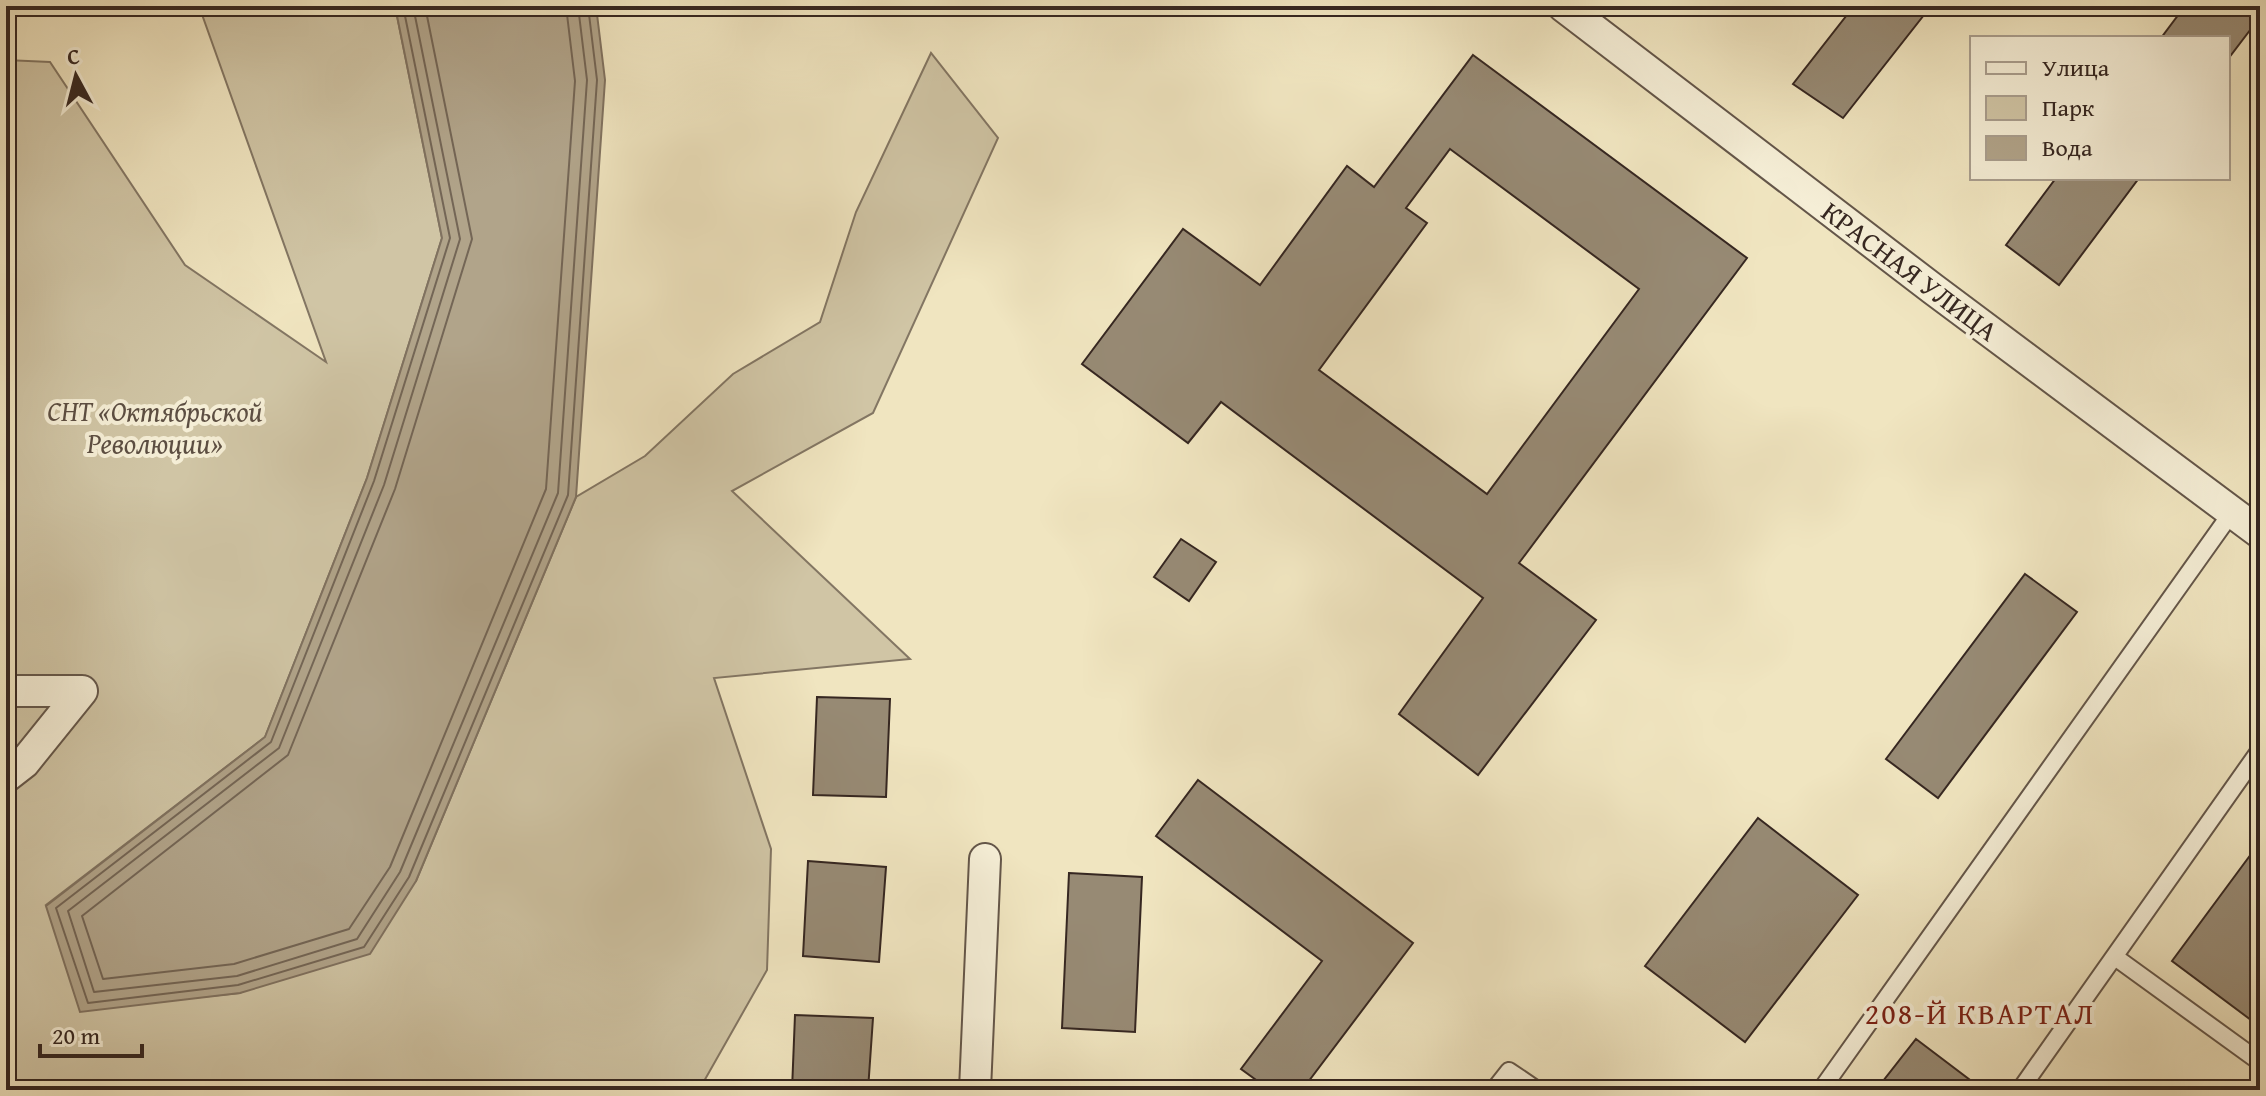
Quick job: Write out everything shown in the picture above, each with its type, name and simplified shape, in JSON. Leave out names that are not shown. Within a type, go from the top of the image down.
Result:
[{"type":"street","name":"КРАСНАЯ УЛИЦА","points":[[1563,6],[2260,533]]},
{"type":"street","points":[[6,691],[82,691],[24,763],[6,777]]},
{"type":"street","points":[[975,1090],[985,859]]},
{"type":"lane","points":[[1821,1090],[2232,512]]},
{"type":"lane","points":[[2020,1090],[2260,750]]},
{"type":"lane","points":[[2115,957],[2260,1062]]},
{"type":"lane","points":[[1494,1090],[1509,1071],[1537,1090]]},
{"type":"green space","name":"СНТ «Октябрьской Революции»","points":[[199,6],[395,6],[442,238],[367,478],[265,737],[46,905],[161,1001],[240,993],[416,881],[576,497],[645,456],[733,374],[820,322],[856,212],[931,53],[998,138],[873,413],[732,491],[910,659],[714,678],[771,849],[767,970],[699,1090],[6,1090],[6,60],[50,62],[185,265],[326,362]]},
{"type":"water","points":[[395,6],[596,6],[605,80],[576,497],[416,881],[370,954],[240,993],[80,1012],[46,906],[265,737],[367,478],[442,238]]},
{"type":"building","points":[[1854,6],[1931,6],[1843,118],[1793,84]]},
{"type":"building","points":[[2185,6],[2260,6],[2260,17],[2230,56],[2230,36],[2162,36]]},
{"type":"building","points":[[1473,55],[1747,258],[1519,563],[1596,620],[1478,775],[1399,714],[1483,598],[1221,402],[1188,443],[1082,364],[1183,229],[1260,285],[1347,166],[1374,187]],"holes":[[[1450,149],[1639,289],[1487,494],[1319,370],[1427,223],[1406,208]]]},
{"type":"building","points":[[2055,180],[2138,180],[2059,285],[2006,245]]},
{"type":"building","points":[[1181,539],[1216,562],[1189,601],[1154,577]]},
{"type":"building","points":[[2025,574],[2077,612],[1938,798],[1886,759]]},
{"type":"building","points":[[817,697],[890,699],[886,797],[813,795]]},
{"type":"building","points":[[1198,780],[1413,943],[1302,1090],[1270,1090],[1241,1069],[1322,961],[1156,836]]},
{"type":"building","points":[[1758,818],[1858,895],[1745,1042],[1645,966]]},
{"type":"building","points":[[2260,842],[2260,1016],[2255,1023],[2172,961]]},
{"type":"building","points":[[808,861],[886,867],[879,962],[803,956]]},
{"type":"building","points":[[1069,873],[1142,877],[1135,1032],[1062,1028]]},
{"type":"building","points":[[795,1015],[873,1018],[868,1090],[792,1090]]},
{"type":"building","points":[[1916,1039],[1978,1086],[1975,1090],[1876,1090]]},
{"type":"district","name":"208-Й КВАРТАЛ","points":[[1980,1014]]}]
